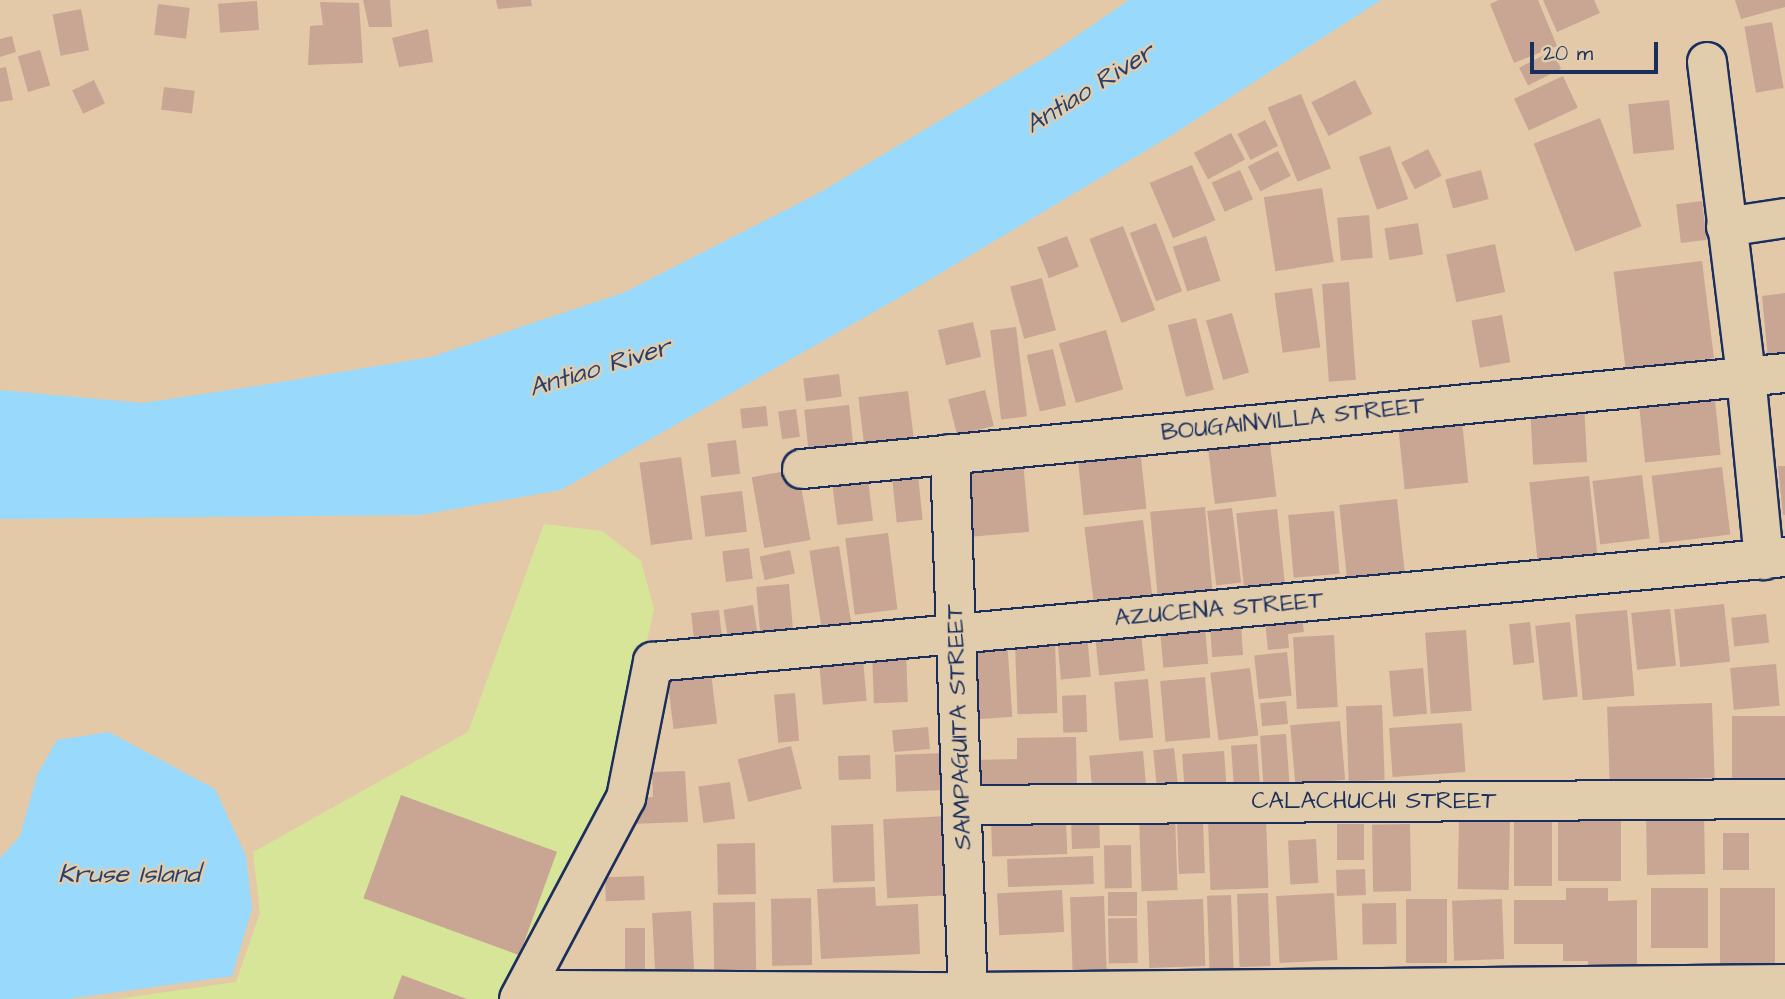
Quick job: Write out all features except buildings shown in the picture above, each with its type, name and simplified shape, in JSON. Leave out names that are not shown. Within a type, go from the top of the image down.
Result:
[{"type":"street","points":[[1707,62],[1746,376],[1775,558]]},
{"type":"street","points":[[1726,227],[1785,218]]},
{"type":"street","name":"BOUGAINVILLA STREET","points":[[802,469],[1785,373]]},
{"type":"street","name":"SAMPAGUITA STREET","points":[[950,454],[964,805],[968,995]]},
{"type":"street","name":"AZUCENA STREET","points":[[519,999],[626,798],[653,662],[1775,558]]},
{"type":"street","name":"CALACHUCHI STREET","points":[[964,805],[1785,799]]},
{"type":"street","points":[[544,999],[558,990],[968,995],[1785,984]]},
{"type":"green space","points":[[544,524],[602,531],[641,561],[654,609],[613,795],[508,999],[117,999],[236,982],[260,913],[253,852],[468,732]]},
{"type":"water","name":"Antiao River","points":[[1129,0],[1381,0],[1172,135],[909,292],[561,490],[421,515],[0,519],[0,390],[143,403],[263,385],[431,357],[623,293],[819,193],[1046,57]]},
{"type":"water","name":"Kruse Island","points":[[109,732],[215,789],[246,856],[252,909],[232,976],[68,999],[0,999],[0,858],[20,836],[37,775],[57,740]]}]
